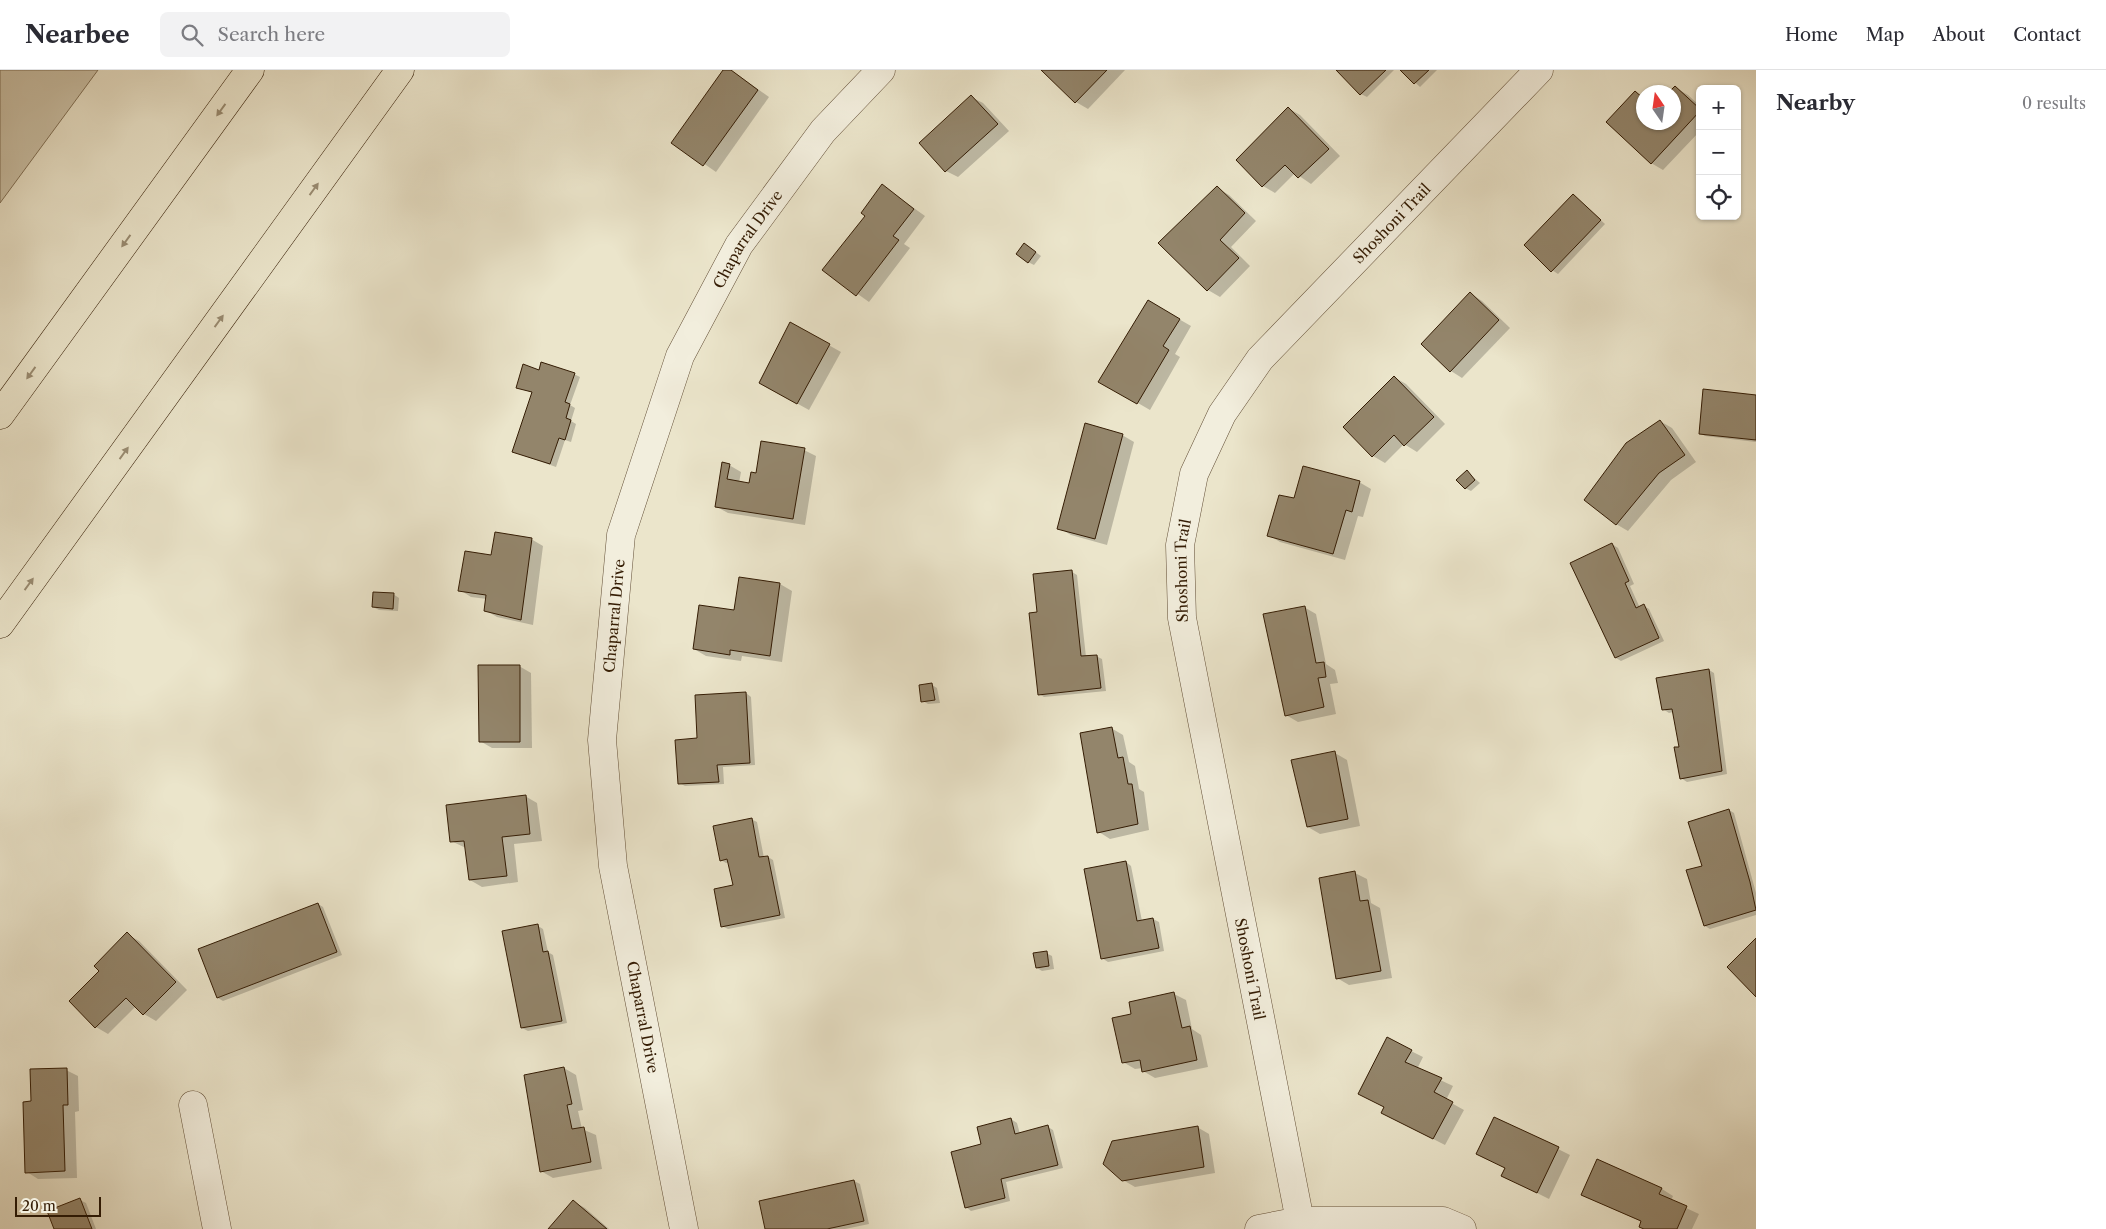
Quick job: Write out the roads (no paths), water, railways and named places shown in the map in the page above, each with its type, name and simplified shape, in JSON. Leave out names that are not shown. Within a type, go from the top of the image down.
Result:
[{"type":"highway","points":[[0,415],[250,70]]},
{"type":"highway","points":[[0,624],[400,70]]},
{"type":"street","name":"Chaparral Drive","points":[[684,1229],[613,866],[602,740],[621,535],[680,356],[739,245],[823,131],[881,70]]},
{"type":"street","name":"Shoshoni Trail","points":[[1300,1221],[1182,618],[1180,545],[1194,474],[1222,414],[1260,359],[1539,70]]},
{"type":"street","points":[[193,1105],[217,1229]]},
{"type":"street","points":[[1259,1229],[1300,1221],[1443,1221],[1462,1229]]}]
